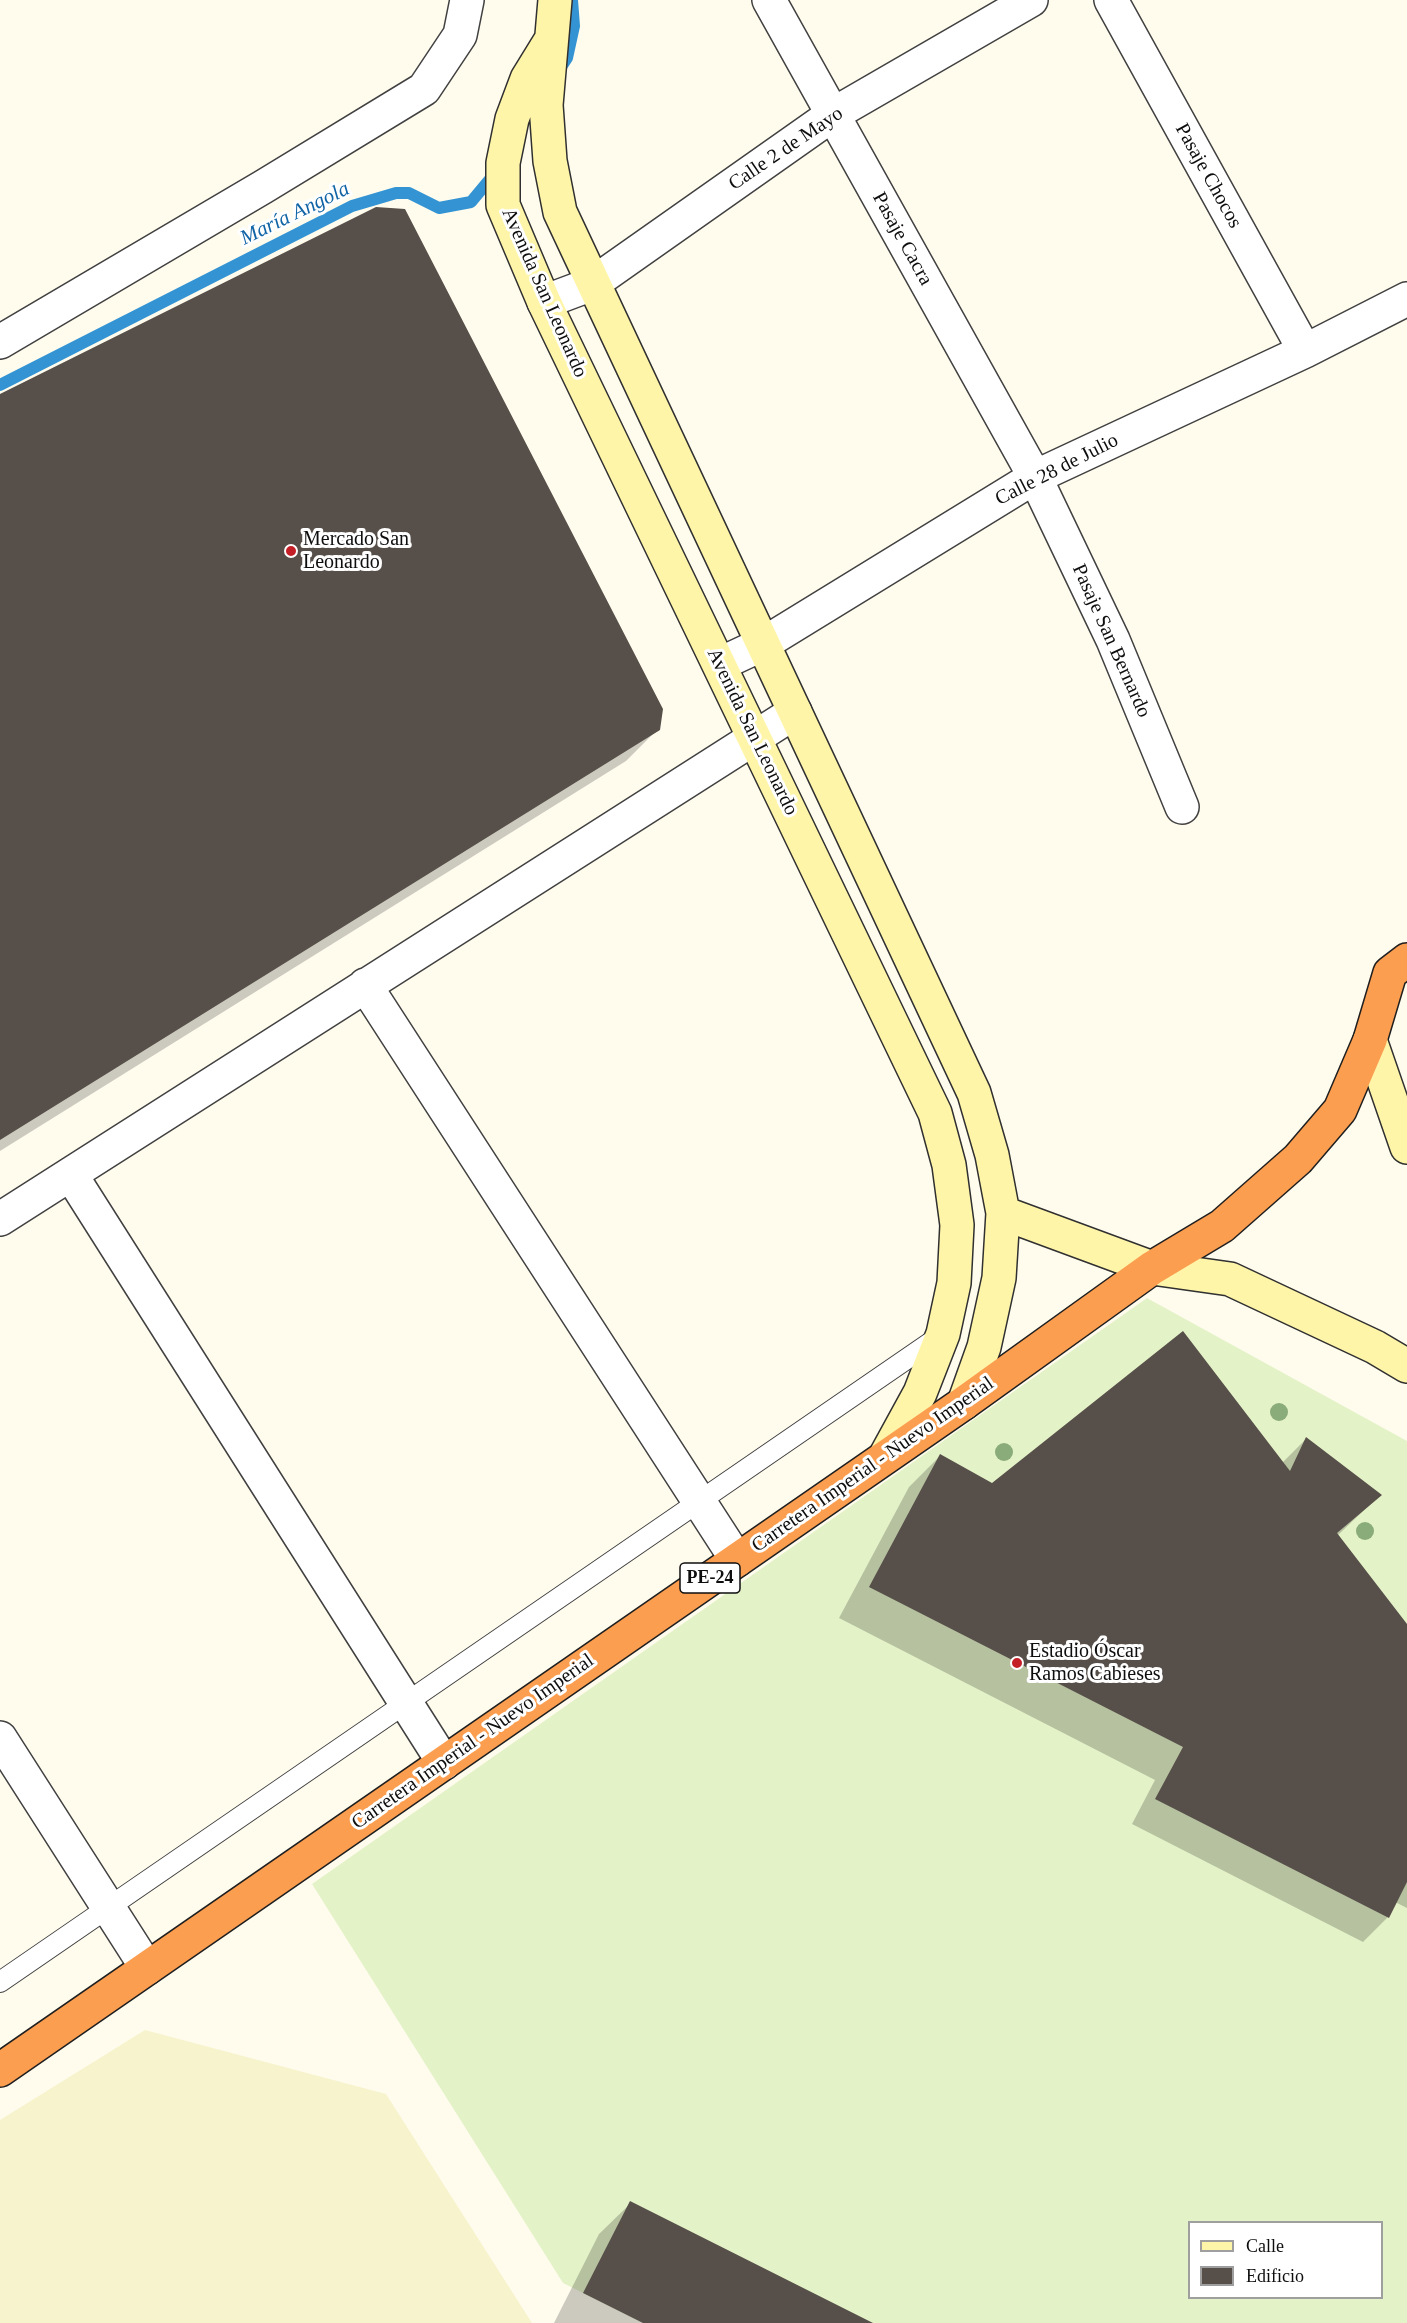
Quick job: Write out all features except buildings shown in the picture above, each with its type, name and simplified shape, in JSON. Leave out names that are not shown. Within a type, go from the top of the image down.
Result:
[{"type":"highway","name":"PE-24","points":[[1370,1040],[1390,973],[1407,960]]},
{"type":"highway","name":"Carretera Imperial - Nuevo Imperial","points":[[0,2070],[885,1457],[1152,1268],[1222,1226],[1298,1159],[1340,1110],[1370,1040]]},
{"type":"street","points":[[0,342],[263,188],[424,89],[460,35],[467,0]]},
{"type":"street","points":[[555,0],[546,105],[550,161],[560,212],[974,1093],[992,1155],[1003,1214],[999,1278],[984,1347],[964,1402]]},
{"type":"street","name":"Pasaje Cacra","points":[[769,0],[1035,477]]},
{"type":"street","name":"Calle 2 de Mayo","points":[[544,302],[592,284],[832,116],[1031,0]]},
{"type":"street","name":"Pasaje Chocos","points":[[1111,0],[1305,351]]},
{"type":"street","name":"Avenida San Leonardo","points":[[551,40],[524,89],[512,119],[503,164],[503,205],[544,302],[935,1113],[950,1165],[957,1225],[954,1282],[943,1334],[920,1393],[885,1457]]},
{"type":"street","name":"Calle 28 de Julio","points":[[720,664],[763,644],[1035,477],[1305,351],[1407,299]]},
{"type":"street","name":"Pasaje San Bernardo","points":[[1035,477],[1113,640],[1182,807]]},
{"type":"street","points":[[0,1219],[795,712]]},
{"type":"street","points":[[365,985],[737,1560]]},
{"type":"street","points":[[1370,1040],[1407,1147]]},
{"type":"street","points":[[71,1175],[444,1763]]},
{"type":"street","points":[[1003,1214],[1152,1268],[1230,1279],[1375,1347],[1407,1366]]},
{"type":"street","points":[[0,1737],[147,1968]]},
{"type":"lane","points":[[0,1982],[943,1334]]},
{"type":"shaded area","points":[[145,2030],[386,2094],[532,2323],[0,2323],[0,2120]]},
{"type":"green space","name":"Estadio Óscar Ramos Cabieses","points":[[1147,1298],[1407,1441],[1407,2323],[643,2323],[563,2283],[312,1884]]},
{"type":"waterway","name":"María Angola","points":[[557,73],[567,58],[574,26],[572,0]]},
{"type":"waterway","name":"María Angola","points":[[0,385],[352,206],[396,193],[409,193],[439,208],[471,202],[496,172]]},
{"type":"place","name":"Mercado San Leonardo","points":[[291,551]]},
{"type":"place","name":"Estadio Óscar Ramos Cabieses","points":[[1017,1663]]}]
